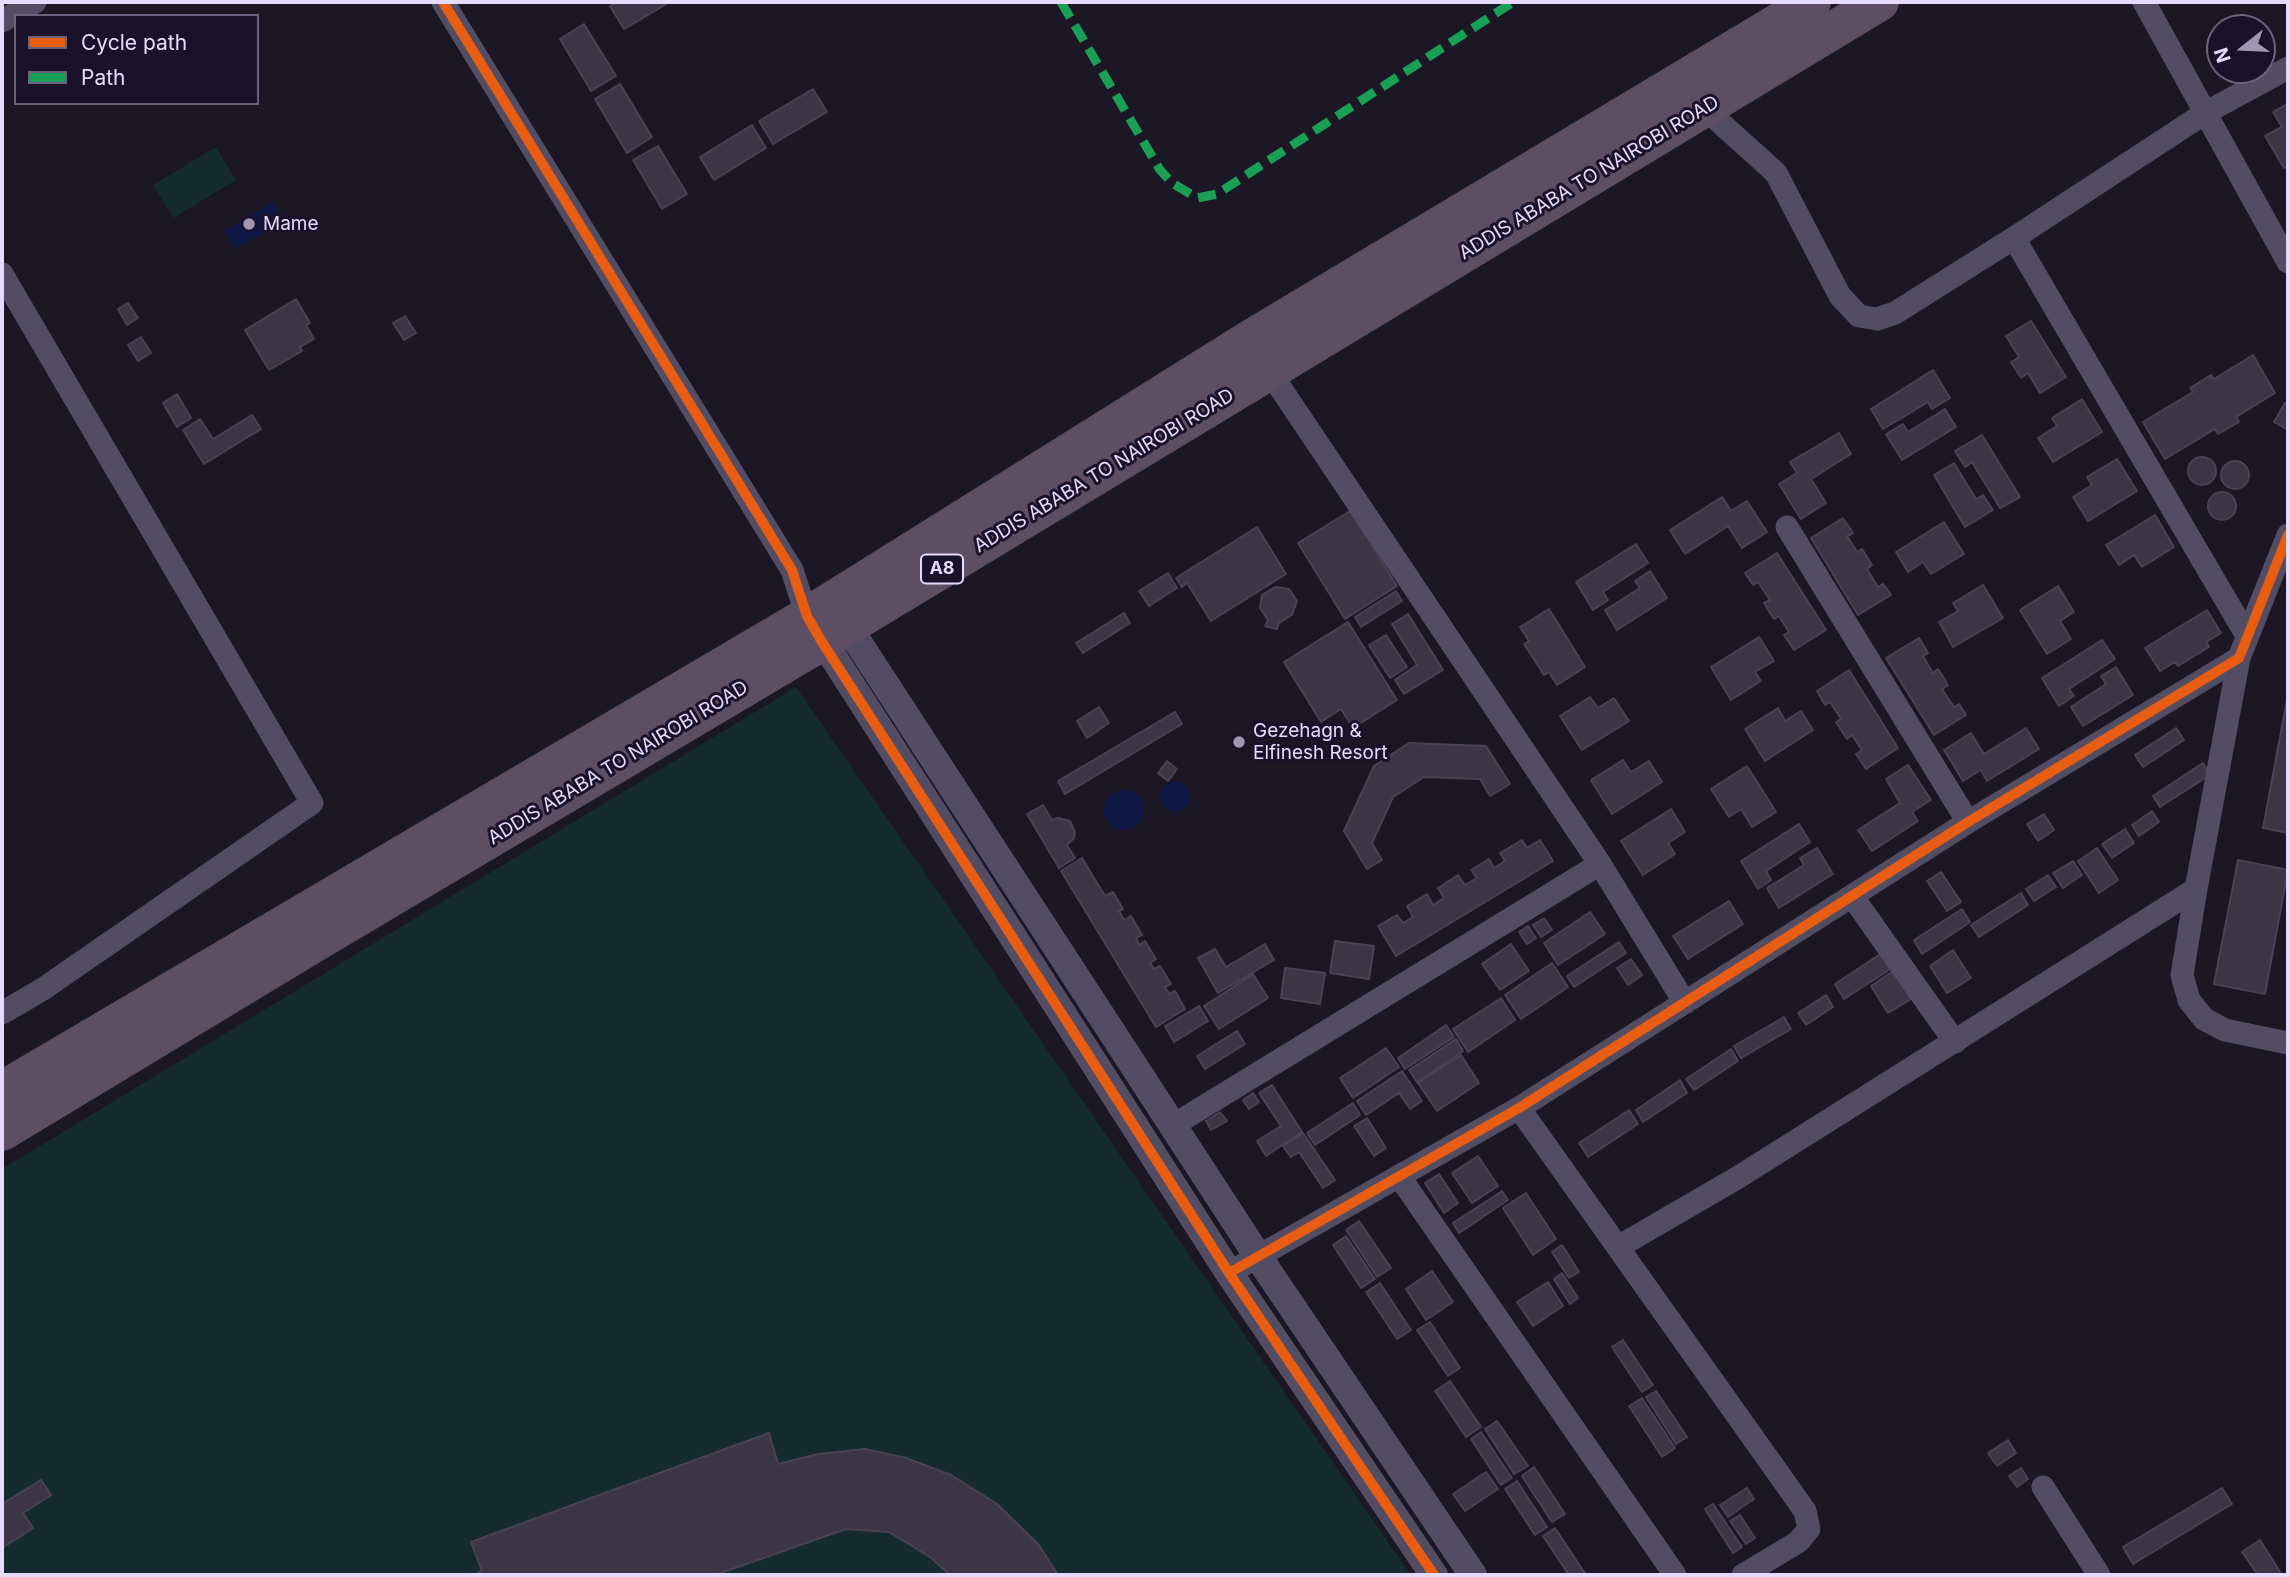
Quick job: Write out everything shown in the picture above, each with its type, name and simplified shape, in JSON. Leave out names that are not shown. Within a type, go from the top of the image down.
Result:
[{"type":"highway","name":"ADDIS ABABA TO NAIROBI ROAD","points":[[2,1132],[320,940],[827,621],[1259,355],[1812,2]]},
{"type":"highway","name":"ADDIS ABABA TO NAIROBI ROAD","points":[[1259,355],[1704,108],[1880,2]]},
{"type":"highway","name":"ADDIS ABABA TO NAIROBI ROAD","points":[[2,1090],[827,621]]},
{"type":"street","points":[[14,14],[35,2]]},
{"type":"street","points":[[443,2],[792,570],[1172,1126],[1473,1575]]},
{"type":"street","points":[[2144,2],[2288,262]]},
{"type":"street","points":[[1704,108],[1776,173],[1840,296],[1859,316],[1877,319],[1895,313],[2204,113],[2288,68]]},
{"type":"street","points":[[2014,238],[2243,647]]},
{"type":"street","points":[[2,274],[312,803],[44,989],[2,1013]]},
{"type":"street","points":[[1259,355],[1600,864],[1685,1003]]},
{"type":"street","points":[[1787,527],[1968,822]]},
{"type":"street","points":[[2288,535],[2243,647],[2182,975],[2189,1000],[2204,1018],[2225,1030],[2288,1043]]},
{"type":"street","points":[[827,621],[1229,1273],[1434,1575]]},
{"type":"street","points":[[1229,1273],[1519,1108],[2243,647]]},
{"type":"street","points":[[1172,1126],[1600,864]]},
{"type":"street","points":[[1618,1247],[1737,1178],[2196,889]]},
{"type":"street","points":[[1852,896],[1955,1042]]},
{"type":"street","points":[[1519,1108],[1805,1511],[1809,1529],[1798,1542],[1742,1575]]},
{"type":"street","points":[[1399,1176],[1675,1575]]},
{"type":"street","points":[[2043,1487],[2099,1575]]},
{"type":"green space","points":[[216,147],[236,180],[173,218],[153,185]]},
{"type":"green space","points":[[796,687],[1411,1575],[2,1575],[2,1169]]},
{"type":"shaded area","points":[[273,202],[284,221],[234,249],[224,231]]},
{"type":"shaded area","points":[[1175,782],[1186,786],[1190,797],[1186,808],[1175,812],[1164,808],[1160,797],[1164,786]]},
{"type":"shaded area","points":[[1124,790],[1138,796],[1144,810],[1138,824],[1124,830],[1110,824],[1104,810],[1110,796]]},
{"type":"building","points":[[617,2],[670,2],[624,29],[610,6]]},
{"type":"building","points":[[584,24],[616,76],[591,91],[560,39]]},
{"type":"building","points":[[620,84],[652,137],[627,153],[595,99]]},
{"type":"building","points":[[813,89],[827,112],[773,144],[759,121]]},
{"type":"building","points":[[2288,104],[2288,166],[2284,168],[2265,136],[2282,127],[2273,112]]},
{"type":"building","points":[[752,125],[766,148],[714,180],[700,157]]},
{"type":"building","points":[[658,146],[687,194],[662,209],[633,160]]},
{"type":"building","points":[[296,299],[310,323],[306,325],[314,339],[300,347],[302,351],[269,370],[245,330]]},
{"type":"building","points":[[128,303],[138,318],[127,325],[118,309]]},
{"type":"building","points":[[405,316],[416,333],[404,340],[393,323]]},
{"type":"building","points":[[2031,321],[2066,377],[2040,393],[2028,373],[2021,378],[2011,362],[2019,357],[2006,336]]},
{"type":"building","points":[[141,337],[151,353],[138,361],[128,345]]},
{"type":"building","points":[[2253,355],[2275,393],[2236,417],[2239,422],[2218,434],[2215,429],[2165,459],[2143,422],[2193,392],[2190,388],[2211,375],[2214,379]]},
{"type":"building","points":[[1933,370],[1950,398],[1932,409],[1928,402],[1883,429],[1871,409]]},
{"type":"building","points":[[177,394],[191,418],[177,427],[163,403]]},
{"type":"building","points":[[2082,399],[2102,432],[2053,462],[2038,438],[2057,426],[2052,418]]},
{"type":"building","points":[[2285,403],[2288,404],[2288,430],[2274,422]]},
{"type":"building","points":[[1945,409],[1956,427],[1902,460],[1886,434],[1903,424],[1908,432]]},
{"type":"building","points":[[252,415],[261,429],[204,464],[183,430],[200,419],[213,439]]},
{"type":"building","points":[[1839,433],[1851,454],[1811,479],[1826,503],[1801,519],[1779,484],[1797,473],[1790,462]]},
{"type":"building","points":[[1982,435],[2020,497],[2000,508],[1972,462],[1965,467],[1955,451]]},
{"type":"building","points":[[2202,457],[2212,461],[2216,471],[2212,481],[2202,485],[2192,481],[2188,471],[2192,461]]},
{"type":"building","points":[[2117,459],[2137,491],[2088,521],[2073,497],[2092,485],[2087,477]]},
{"type":"building","points":[[2235,461],[2245,465],[2249,475],[2245,485],[2235,489],[2225,485],[2221,475],[2225,465]]},
{"type":"building","points":[[1954,463],[1976,499],[1983,495],[1993,510],[1965,527],[1934,475]]},
{"type":"building","points":[[2222,492],[2232,496],[2236,506],[2232,516],[2222,520],[2212,516],[2208,506],[2212,496]]},
{"type":"building","points":[[1722,497],[1731,511],[1747,501],[1767,532],[1742,548],[1728,526],[1685,554],[1670,530]]},
{"type":"building","points":[[1350,511],[1397,586],[1345,619],[1298,543]]},
{"type":"building","points":[[2155,515],[2174,547],[2142,567],[2134,555],[2119,565],[2106,545]]},
{"type":"building","points":[[1843,518],[1853,533],[1847,536],[1857,552],[1862,549],[1872,565],[1867,569],[1878,587],[1883,584],[1891,595],[1858,615],[1811,538]]},
{"type":"building","points":[[1944,522],[1964,554],[1931,574],[1923,562],[1908,572],[1896,552]]},
{"type":"building","points":[[1257,527],[1286,574],[1211,621],[1187,583],[1182,587],[1176,578]]},
{"type":"building","points":[[1636,544],[1648,563],[1603,592],[1608,600],[1593,610],[1576,582]]},
{"type":"building","points":[[1777,553],[1826,630],[1794,650],[1784,635],[1789,632],[1779,616],[1774,619],[1764,603],[1770,600],[1758,582],[1753,585],[1745,573]]},
{"type":"building","points":[[1650,571],[1667,598],[1617,630],[1605,610],[1640,588],[1635,581]]},
{"type":"building","points":[[1168,573],[1177,588],[1149,606],[1139,591]]},
{"type":"building","points":[[1983,585],[2003,618],[1953,647],[1939,622],[1958,611],[1953,603]]},
{"type":"building","points":[[2058,586],[2074,612],[2060,621],[2071,639],[2047,654],[2020,610]]},
{"type":"building","points":[[1275,587],[1289,589],[1297,601],[1292,615],[1279,623],[1277,629],[1265,626],[1268,620],[1260,608],[1262,595]]},
{"type":"building","points":[[1396,591],[1402,601],[1361,627],[1355,617]]},
{"type":"building","points":[[1549,609],[1585,667],[1557,685],[1549,672],[1544,675],[1524,644],[1529,641],[1520,627]]},
{"type":"building","points":[[2207,610],[2221,633],[2206,642],[2209,647],[2178,666],[2175,662],[2160,671],[2145,648]]},
{"type":"building","points":[[1124,613],[1130,623],[1083,653],[1076,643]]},
{"type":"building","points":[[1408,614],[1443,670],[1404,694],[1395,680],[1417,665],[1392,624]]},
{"type":"building","points":[[1348,622],[1397,700],[1353,728],[1341,709],[1321,722],[1284,662]]},
{"type":"building","points":[[1386,635],[1407,667],[1390,678],[1369,645]]},
{"type":"building","points":[[1759,637],[1774,661],[1755,672],[1761,681],[1731,700],[1711,667]]},
{"type":"building","points":[[1919,638],[1928,653],[1923,656],[1933,673],[1938,669],[1948,685],[1942,689],[1954,707],[1959,704],[1966,715],[1934,735],[1886,658]]},
{"type":"building","points":[[2102,640],[2115,659],[2069,689],[2074,696],[2059,706],[2042,678]]},
{"type":"building","points":[[2116,667],[2133,695],[2083,726],[2071,707],[2106,684],[2101,676]]},
{"type":"building","points":[[1849,670],[1898,748],[1866,769],[1856,754],[1862,750],[1852,735],[1847,739],[1836,722],[1841,719],[1830,702],[1825,705],[1817,691]]},
{"type":"building","points":[[2288,694],[2288,833],[2263,828]]},
{"type":"building","points":[[1590,697],[1598,708],[1614,698],[1629,721],[1582,750],[1560,716]]},
{"type":"building","points":[[1099,707],[1109,723],[1087,738],[1077,721]]},
{"type":"building","points":[[1778,708],[1785,721],[1801,711],[1813,730],[1765,761],[1745,729]]},
{"type":"building","points":[[1175,712],[1182,724],[1065,794],[1058,781]]},
{"type":"building","points":[[2026,728],[2039,749],[1987,781],[1981,770],[1963,781],[1944,750],[1971,733],[1984,754]]},
{"type":"building","points":[[2176,728],[2184,740],[2143,767],[2135,755]]},
{"type":"building","points":[[1409,743],[1486,746],[1510,784],[1490,796],[1480,779],[1424,777],[1393,797],[1372,843],[1382,860],[1367,869],[1344,831],[1374,766]]},
{"type":"building","points":[[1623,760],[1631,772],[1649,761],[1662,782],[1612,814],[1591,780]]},
{"type":"building","points":[[1167,761],[1177,769],[1168,781],[1158,773]]},
{"type":"building","points":[[2203,763],[2210,775],[2160,807],[2153,796]]},
{"type":"building","points":[[1908,765],[1931,800],[1912,812],[1918,821],[1872,851],[1858,830],[1900,803],[1886,779]]},
{"type":"building","points":[[1747,766],[1776,812],[1752,827],[1741,809],[1729,817],[1711,789]]},
{"type":"building","points":[[1043,805],[1052,820],[1058,818],[1070,821],[1075,832],[1074,838],[1067,845],[1075,858],[1059,868],[1027,814]]},
{"type":"building","points":[[1671,809],[1685,832],[1668,843],[1675,854],[1643,875],[1621,841]]},
{"type":"building","points":[[2152,811],[2159,822],[2139,836],[2132,825]]},
{"type":"building","points":[[2044,814],[2054,830],[2038,841],[2027,824]]},
{"type":"building","points":[[1799,824],[1810,842],[1766,871],[1771,880],[1758,889],[1741,861]]},
{"type":"building","points":[[2125,829],[2134,843],[2112,858],[2102,844]]},
{"type":"building","points":[[1522,840],[1527,848],[1540,840],[1553,861],[1396,956],[1378,926],[1397,915],[1403,923],[1413,917],[1407,906],[1427,894],[1433,905],[1444,898],[1438,888],[1458,875],[1465,885],[1477,878],[1471,870],[1489,859],[1494,868],[1505,861],[1500,853]]},
{"type":"building","points":[[1817,848],[1833,874],[1779,908],[1767,888],[1804,865],[1800,858]]},
{"type":"building","points":[[2097,848],[2118,880],[2099,893],[2078,861]]},
{"type":"building","points":[[1082,858],[1105,896],[1113,892],[1123,909],[1119,911],[1124,920],[1131,916],[1142,935],[1136,938],[1139,945],[1145,941],[1156,959],[1150,963],[1154,969],[1160,966],[1171,984],[1165,987],[1169,994],[1175,991],[1185,1009],[1156,1027],[1061,871]]},
{"type":"building","points":[[2238,860],[2288,870],[2265,994],[2214,984]]},
{"type":"building","points":[[2073,861],[2082,875],[2063,888],[2053,873]]},
{"type":"building","points":[[1941,872],[1961,902],[1947,911],[1927,881]]},
{"type":"building","points":[[2048,875],[2056,887],[2034,901],[2026,889]]},
{"type":"building","points":[[2021,893],[2028,905],[1979,937],[1971,925]]},
{"type":"building","points":[[1729,901],[1743,924],[1688,959],[1673,936]]},
{"type":"building","points":[[1962,909],[1970,922],[1922,954],[1914,940]]},
{"type":"building","points":[[1590,912],[1605,934],[1558,965],[1544,943]]},
{"type":"building","points":[[1544,918],[1552,930],[1541,937],[1533,925]]},
{"type":"building","points":[[1528,926],[1536,938],[1527,944],[1519,932]]},
{"type":"building","points":[[1335,941],[1374,946],[1369,979],[1330,973]]},
{"type":"building","points":[[1619,942],[1626,953],[1574,987],[1567,976]]},
{"type":"building","points":[[1265,944],[1274,960],[1218,993],[1198,958],[1215,949],[1226,967]]},
{"type":"building","points":[[1511,944],[1529,971],[1500,990],[1482,964]]},
{"type":"building","points":[[1953,950],[1971,978],[1947,993],[1930,966]]},
{"type":"building","points":[[1882,953],[1892,968],[1844,999],[1835,984]]},
{"type":"building","points":[[1631,959],[1642,975],[1628,985],[1617,968]]},
{"type":"building","points":[[1552,963],[1568,987],[1521,1019],[1505,995]]},
{"type":"building","points":[[1285,968],[1325,973],[1320,1004],[1281,998]]},
{"type":"building","points":[[1893,971],[1911,999],[1888,1013],[1871,986]]},
{"type":"building","points":[[1253,974],[1268,998],[1219,1029],[1204,1006]]},
{"type":"building","points":[[1826,995],[1833,1007],[1806,1025],[1798,1013]]},
{"type":"building","points":[[1501,998],[1515,1020],[1468,1052],[1453,1029]]},
{"type":"building","points":[[1199,1006],[1208,1021],[1174,1042],[1165,1026]]},
{"type":"building","points":[[1784,1017],[1791,1029],[1741,1058],[1734,1046]]},
{"type":"building","points":[[1446,1025],[1454,1037],[1405,1069],[1398,1058]]},
{"type":"building","points":[[1237,1031],[1245,1044],[1205,1069],[1197,1056]]},
{"type":"building","points":[[1456,1039],[1463,1051],[1417,1082],[1409,1070]]},
{"type":"building","points":[[1386,1048],[1399,1067],[1353,1098],[1340,1078]]},
{"type":"building","points":[[1731,1049],[1738,1061],[1694,1090],[1686,1079]]},
{"type":"building","points":[[1461,1055],[1479,1083],[1437,1111],[1418,1083]]},
{"type":"building","points":[[1402,1071],[1422,1101],[1410,1109],[1399,1093],[1366,1115],[1357,1101]]},
{"type":"building","points":[[1680,1080],[1687,1093],[1643,1122],[1636,1110]]},
{"type":"building","points":[[1272,1085],[1302,1132],[1266,1156],[1257,1141],[1281,1126],[1259,1093]]},
{"type":"building","points":[[1253,1093],[1259,1102],[1249,1109],[1243,1100]]},
{"type":"building","points":[[1353,1103],[1360,1115],[1315,1145],[1307,1133]]},
{"type":"building","points":[[1629,1110],[1638,1124],[1588,1157],[1579,1143]]},
{"type":"building","points":[[1220,1112],[1227,1121],[1211,1130],[1206,1121]]},
{"type":"building","points":[[1367,1118],[1386,1148],[1374,1156],[1354,1126]]},
{"type":"building","points":[[1303,1133],[1335,1180],[1323,1188],[1299,1152],[1291,1157],[1283,1146]]},
{"type":"building","points":[[1478,1156],[1498,1186],[1472,1203],[1452,1173]]},
{"type":"building","points":[[1439,1174],[1458,1203],[1444,1213],[1425,1183]]},
{"type":"building","points":[[1502,1191],[1508,1200],[1459,1233],[1453,1223]]},
{"type":"building","points":[[1526,1193],[1556,1239],[1533,1255],[1503,1208]]},
{"type":"building","points":[[1359,1221],[1391,1268],[1377,1277],[1346,1230]]},
{"type":"building","points":[[1346,1236],[1375,1279],[1361,1288],[1333,1245]]},
{"type":"building","points":[[1562,1245],[1579,1272],[1569,1278],[1552,1252]]},
{"type":"building","points":[[1432,1271],[1453,1302],[1426,1320],[1406,1289]]},
{"type":"building","points":[[1562,1273],[1578,1298],[1570,1304],[1554,1279]]},
{"type":"building","points":[[1548,1282],[1563,1306],[1533,1326],[1517,1302]]},
{"type":"building","points":[[1380,1283],[1411,1330],[1397,1339],[1366,1292]]},
{"type":"building","points":[[1430,1322],[1460,1368],[1448,1376],[1417,1330]]},
{"type":"building","points":[[1623,1340],[1653,1385],[1642,1392],[1612,1347]]},
{"type":"building","points":[[1450,1381],[1481,1427],[1466,1437],[1435,1391]]},
{"type":"building","points":[[1656,1391],[1687,1437],[1676,1444],[1646,1397]]},
{"type":"building","points":[[1642,1398],[1675,1448],[1662,1457],[1629,1406]]},
{"type":"building","points":[[1497,1421],[1528,1466],[1514,1474],[1485,1429]]},
{"type":"building","points":[[1481,1432],[1512,1478],[1501,1485],[1471,1439]]},
{"type":"building","points":[[769,1433],[778,1464],[818,1454],[865,1449],[906,1458],[951,1475],[997,1504],[1038,1544],[1058,1575],[950,1575],[930,1557],[889,1532],[846,1529],[715,1575],[474,1575],[482,1571],[471,1542]]},
{"type":"building","points":[[2008,1440],[2016,1453],[1997,1466],[1988,1453]]},
{"type":"building","points":[[1534,1467],[1565,1514],[1552,1522],[1522,1476]]},
{"type":"building","points":[[2021,1468],[2028,1479],[2017,1487],[2009,1476]]},
{"type":"building","points":[[1486,1472],[1498,1489],[1465,1511],[1453,1494]]},
{"type":"building","points":[[41,1480],[51,1495],[23,1513],[33,1528],[2,1548],[2,1504]]},
{"type":"building","points":[[1517,1481],[1547,1527],[1535,1535],[1505,1489]]},
{"type":"building","points":[[1747,1488],[1754,1499],[1728,1517],[1720,1505]]},
{"type":"building","points":[[2222,1488],[2232,1504],[2133,1564],[2123,1547]]},
{"type":"building","points":[[1713,1504],[1742,1547],[1733,1553],[1705,1509]]},
{"type":"building","points":[[1740,1515],[1755,1538],[1746,1544],[1730,1521]]},
{"type":"building","points":[[1555,1528],[1586,1575],[1569,1575],[1543,1536]]},
{"type":"building","points":[[2260,1540],[2282,1575],[2258,1575],[2242,1552]]},
{"type":"marked path","points":[[1061,2],[1160,170],[1172,183],[1197,198],[1217,194],[1513,2]]},
{"type":"cycle path","points":[[443,2],[792,570],[807,616],[822,642],[1229,1273],[1434,1575]]},
{"type":"cycle path","points":[[1229,1273],[1519,1108],[1968,822],[2239,658],[2288,535]]},
{"type":"place","name":"Mame","points":[[249,224]]},
{"type":"place","name":"Gezehagn & Elfinesh Resort","points":[[1239,742]]}]
